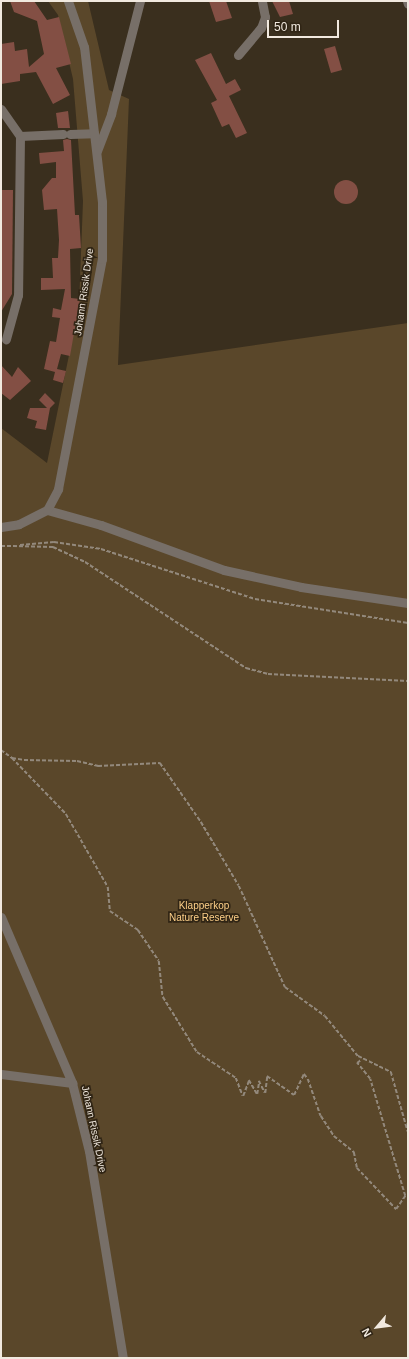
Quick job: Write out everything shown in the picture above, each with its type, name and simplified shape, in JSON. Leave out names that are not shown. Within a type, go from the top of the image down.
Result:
[{"type":"street","name":"Johann Rissik Drive","points":[[47,510],[60,482],[102,259],[102,202],[84,47],[68,1]]},
{"type":"street","points":[[96,154],[111,114],[140,1]]},
{"type":"street","points":[[238,55],[261,28],[264,17],[262,1]]},
{"type":"street","points":[[1,109],[20,136],[18,295],[6,339]]},
{"type":"street","points":[[20,136],[94,134]]},
{"type":"street","points":[[1,527],[19,524],[47,510],[101,525],[224,570],[300,587],[408,603]]},
{"type":"street","name":"Johann Rissik Drive","points":[[1,917],[72,1083],[89,1151],[123,1358]]},
{"type":"street","points":[[1,1074],[72,1083]]},
{"type":"path","points":[[13,546],[54,542],[101,549],[255,599],[408,623]]},
{"type":"path","points":[[1,546],[53,547],[85,562],[246,668],[268,674],[408,681]]},
{"type":"path","points":[[1,750],[12,758],[66,814],[108,887],[110,911],[138,930],[159,962],[163,997],[197,1052],[236,1078],[243,1096],[250,1080],[257,1094],[259,1081],[265,1092],[267,1076],[294,1095],[304,1074],[308,1079],[321,1116],[334,1136],[354,1152],[357,1168],[396,1209],[405,1196],[370,1079],[357,1063],[362,1058]]},
{"type":"path","points":[[12,758],[77,761],[98,766],[160,763],[201,822],[239,886],[285,987],[325,1016],[362,1058],[391,1072],[408,1132]]},
{"type":"green space","name":"Klapperkop Nature Reserve","points":[[48,1],[88,1],[109,90],[129,99],[118,365],[408,323],[408,1358],[1,1358],[1,428],[47,463],[79,306],[83,201],[73,79],[58,15]]},
{"type":"building","points":[[10,1],[34,1],[47,20],[59,17],[71,64],[56,68],[70,95],[53,104],[36,72],[20,74],[20,81],[1,84],[1,44],[14,42],[15,51],[27,49],[29,67],[44,54],[37,21],[14,12]]},
{"type":"building","points":[[209,1],[226,1],[232,18],[216,22]]},
{"type":"building","points":[[272,1],[289,1],[293,14],[280,17]]},
{"type":"building","points":[[335,46],[342,70],[331,73],[324,49]]},
{"type":"building","points":[[211,53],[226,84],[235,79],[241,90],[229,96],[247,133],[236,138],[229,124],[222,127],[211,103],[217,100],[195,60]]},
{"type":"building","points":[[68,111],[70,128],[58,128],[56,113]]},
{"type":"building","points":[[63,140],[71,140],[75,215],[79,215],[81,248],[70,249],[71,298],[80,299],[70,356],[61,354],[57,369],[66,371],[63,383],[53,380],[55,372],[44,369],[50,341],[56,342],[60,318],[52,317],[53,308],[61,310],[65,289],[41,290],[41,278],[53,278],[52,258],[58,258],[59,240],[57,209],[44,210],[42,190],[52,178],[56,178],[56,162],[40,164],[39,153],[64,151]]},
{"type":"building","points":[[346,180],[354,184],[358,192],[354,200],[346,204],[338,200],[334,192],[338,184]]},
{"type":"building","points":[[1,190],[13,190],[12,294],[1,312]]},
{"type":"building","points":[[1,365],[12,377],[18,367],[31,381],[10,400],[1,393]]},
{"type":"building","points":[[45,393],[55,403],[50,408],[46,430],[35,428],[37,421],[27,418],[30,408],[47,408],[39,400]]}]
